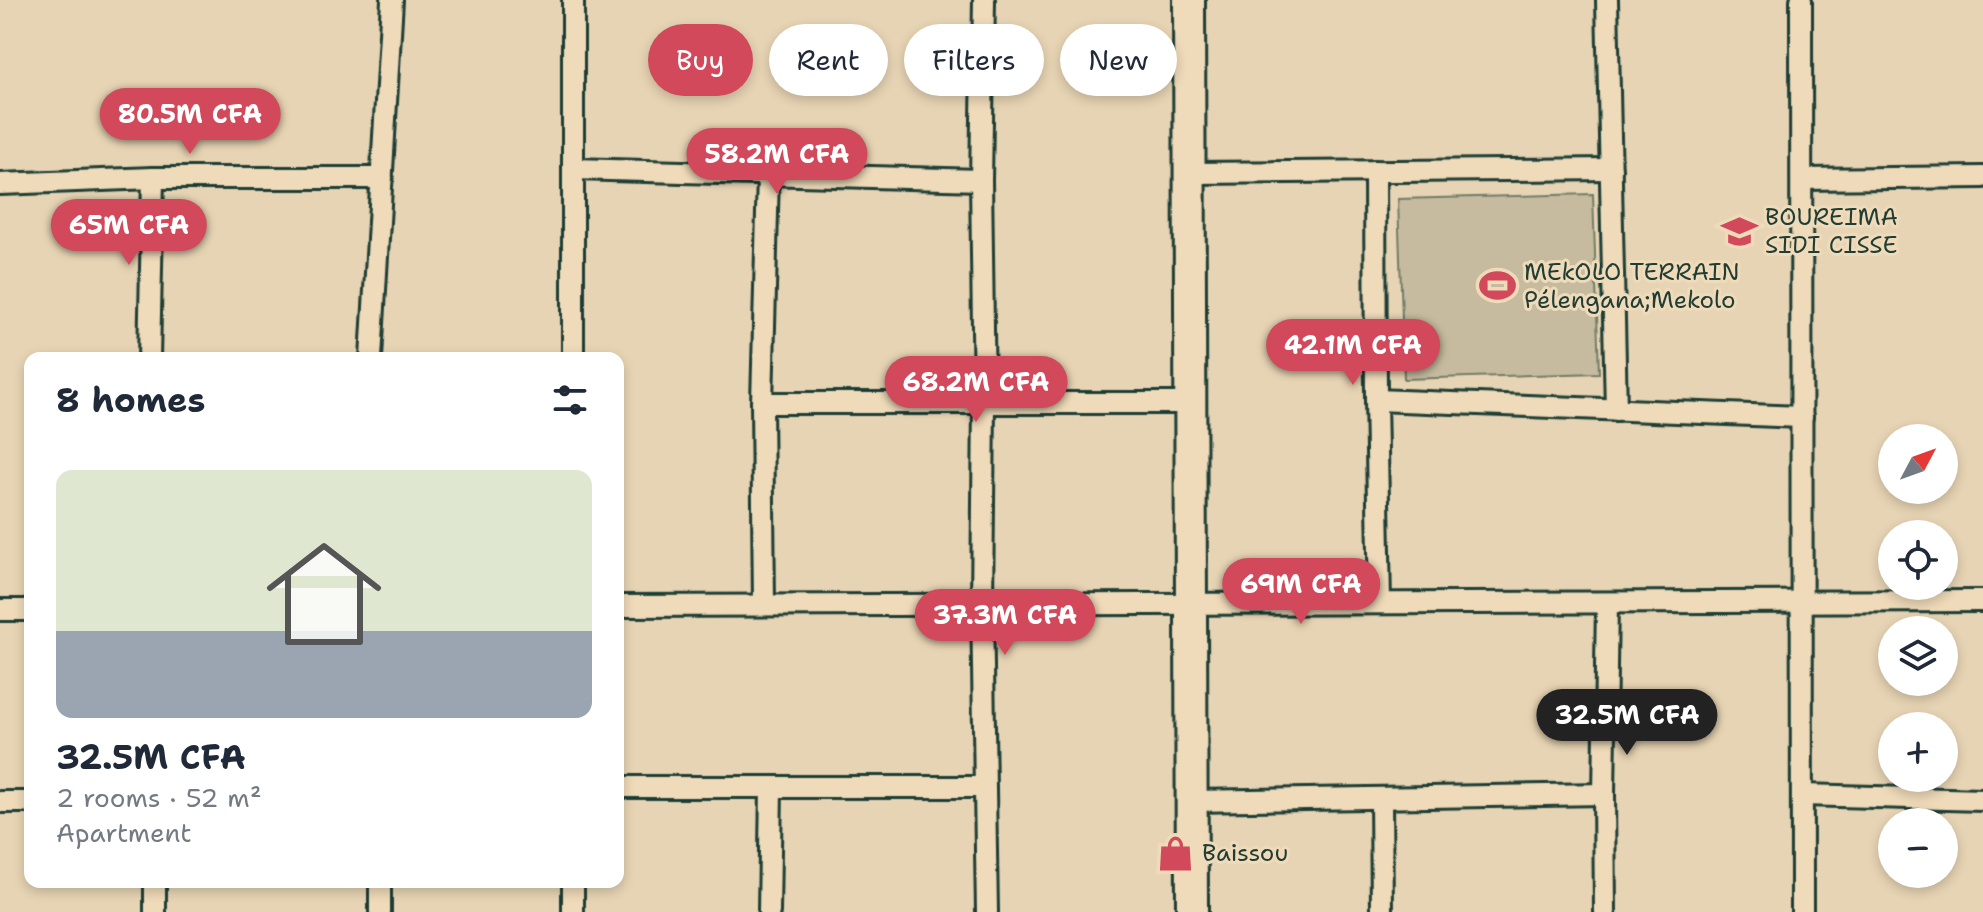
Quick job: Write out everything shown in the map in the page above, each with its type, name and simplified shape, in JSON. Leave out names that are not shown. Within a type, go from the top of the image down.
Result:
[{"type":"street","points":[[371,352],[392,0]]},
{"type":"street","points":[[573,0],[573,352]]},
{"type":"street","points":[[984,0],[981,180],[984,402],[982,605],[987,912]]},
{"type":"street","points":[[1189,0],[1192,912]]},
{"type":"street","points":[[1607,0],[1616,410]]},
{"type":"street","points":[[1801,0],[1802,912]]},
{"type":"street","points":[[573,169],[981,180]]},
{"type":"street","points":[[1190,173],[1611,169]]},
{"type":"street","points":[[1375,171],[1380,603]]},
{"type":"street","points":[[764,605],[762,403],[768,174]]},
{"type":"street","points":[[1802,179],[1983,177]]},
{"type":"street","points":[[0,184],[153,178],[382,178]]},
{"type":"street","points":[[149,352],[153,178]]},
{"type":"street","points":[[1376,400],[1802,417]]},
{"type":"street","points":[[762,403],[1190,403]]},
{"type":"street","points":[[624,606],[1983,601]]},
{"type":"street","points":[[1605,912],[1607,603]]},
{"type":"street","points":[[0,610],[24,610]]},
{"type":"street","points":[[624,787],[984,787]]},
{"type":"street","points":[[769,912],[771,788]]},
{"type":"street","points":[[1192,801],[1604,794]]},
{"type":"street","points":[[1802,795],[1983,800]]},
{"type":"street","points":[[1381,798],[1382,912]]},
{"type":"street","points":[[0,802],[24,802]]},
{"type":"street","points":[[155,888],[155,912]]},
{"type":"street","points":[[380,888],[380,912]]},
{"type":"street","points":[[573,888],[573,912]]},
{"type":"shaded area","name":"MEkOLO TERRAIN Pélengana;Mekolo","points":[[1593,194],[1599,373],[1404,379],[1398,199]]},
{"type":"place","name":"BOUREIMA SIDI CISSE","points":[[1739,231]]},
{"type":"place","name":"MEkOLO TERRAIN Pélengana;Mekolo","points":[[1498,286]]},
{"type":"place","name":"Baissou","points":[[1176,853]]}]
